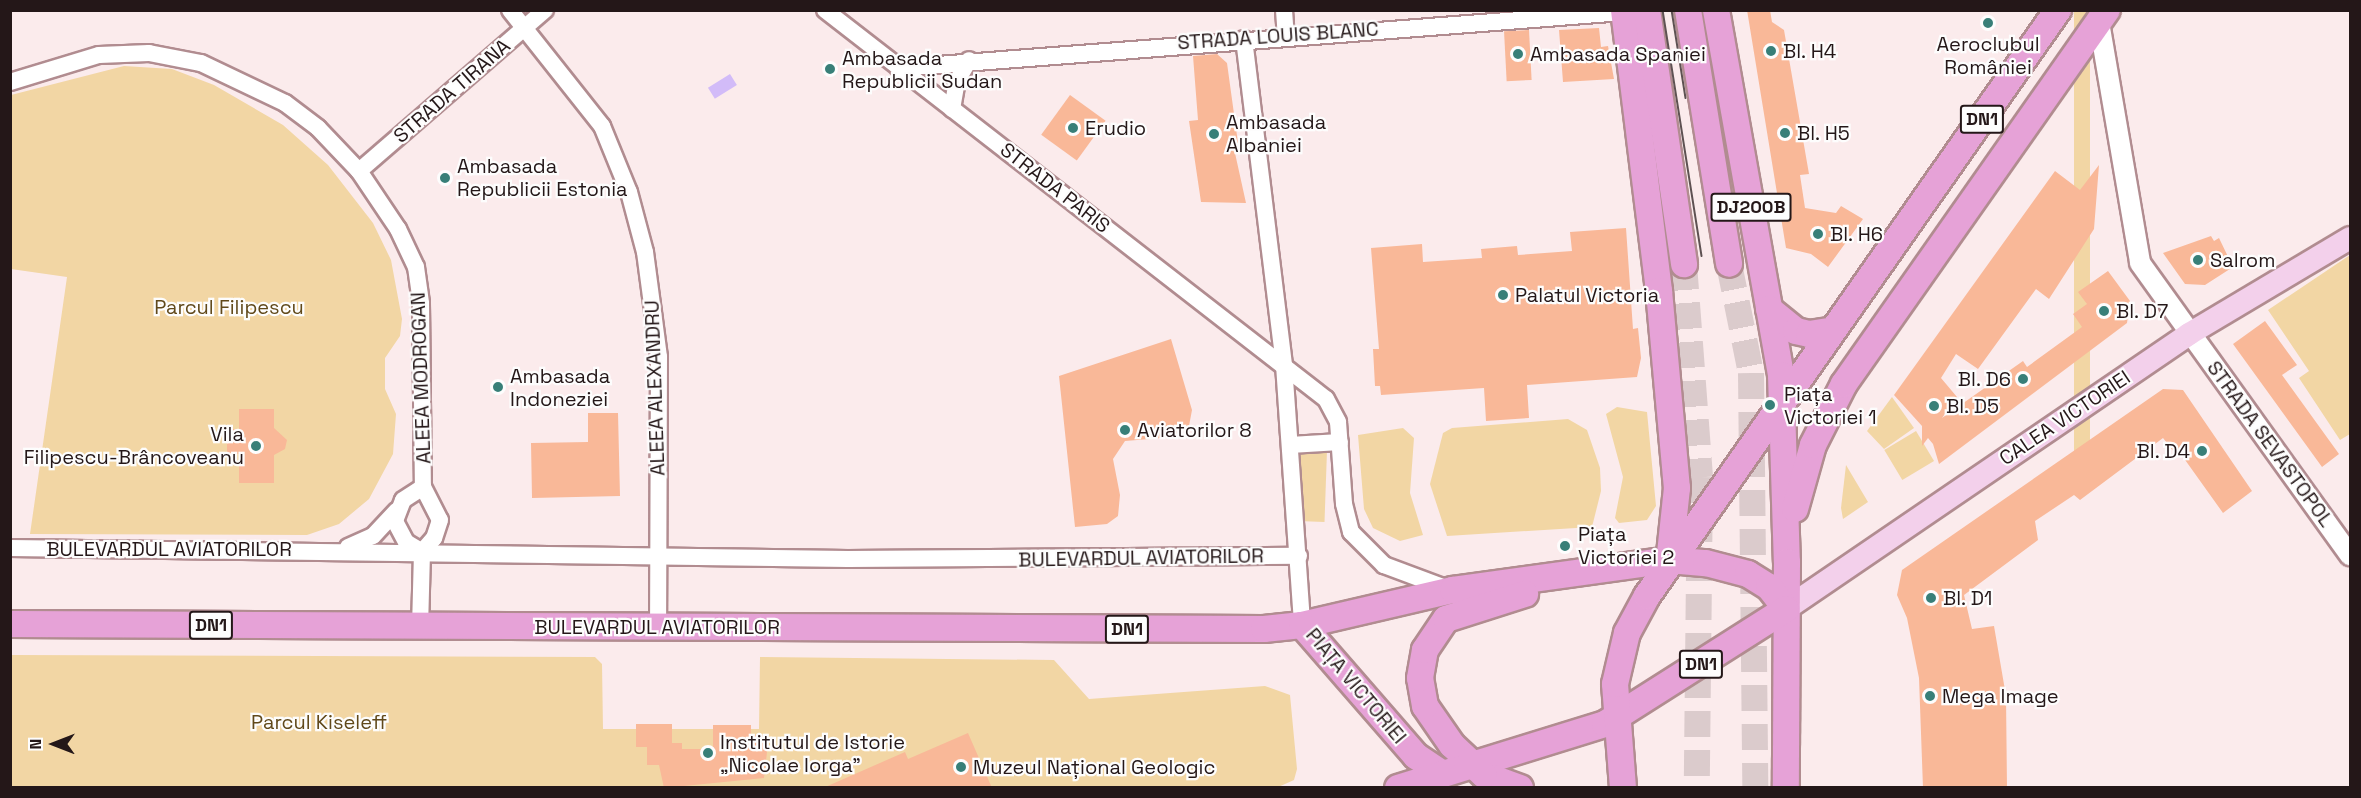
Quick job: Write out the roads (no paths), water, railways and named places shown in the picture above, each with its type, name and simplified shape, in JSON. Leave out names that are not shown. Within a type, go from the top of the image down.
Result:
[{"type":"main road","points":[[1688,10],[1729,264]]},
{"type":"main road","name":"DJ200B","points":[[1716,10],[1769,309],[1783,404]]},
{"type":"main road","name":"DN1","points":[[1616,718],[1615,684],[1621,652],[1669,560],[1783,404],[2058,10]]},
{"type":"main road","points":[[1632,11],[1684,264]]},
{"type":"main road","points":[[1632,11],[1677,488],[1669,560]]},
{"type":"main road","name":"DN1","points":[[1398,788],[1616,718],[1786,609],[1787,562],[1803,476],[1834,400],[2103,16]]},
{"type":"main road","name":"CALEA VICTORIEI","points":[[1786,609],[2189,334],[2350,238]]},
{"type":"main road","points":[[1769,309],[1796,331],[1809,334],[1833,330]]},
{"type":"main road","points":[[1783,404],[1787,562]]},
{"type":"main road","name":"PIAȚA VICTORIEI","points":[[1443,774],[1416,756],[1302,625],[1453,590],[1669,560],[1748,574],[1769,587],[1786,609]]},
{"type":"main road","points":[[1520,788],[1492,781],[1472,765],[1440,732],[1425,706],[1421,664],[1432,635],[1457,613],[1530,592],[1574,572]]},
{"type":"main road","points":[[1786,609],[1786,788]]},
{"type":"main road","name":"BULEVARDUL AVIATORILOR","points":[[10,624],[1247,630],[1302,625]]},
{"type":"main road","points":[[1616,718],[1623,788]]},
{"type":"street","name":"ALEEA ALEXANDRU","points":[[510,10],[526,27],[602,126],[629,192],[645,252],[659,357],[658,626]]},
{"type":"street","name":"STRADA TIRANA","points":[[359,171],[545,10]]},
{"type":"street","name":"STRADA PARIS","points":[[825,10],[1284,365],[1334,410],[1340,442],[1344,504],[1357,540],[1384,565],[1453,590]]},
{"type":"street","points":[[1284,10],[1286,36]]},
{"type":"street","name":"STRADA LOUIS BLANC","points":[[899,68],[969,60],[1632,11]]},
{"type":"street","name":"STRADA SEVASTOPOL","points":[[2103,16],[2134,247],[2150,282],[2350,555]]},
{"type":"street","points":[[1244,39],[1284,365],[1302,625]]},
{"type":"street","name":"ALEEA MODROGAN","points":[[10,82],[99,55],[150,53],[201,63],[285,103],[318,128],[359,171],[398,229],[416,267],[421,304],[423,487],[440,520],[434,538],[422,552]]},
{"type":"street","points":[[952,109],[957,81],[969,60]]},
{"type":"street","points":[[1290,445],[1340,442]]},
{"type":"street","name":"ALEEA MODROGAN","points":[[338,550],[373,536],[403,500],[423,487]]},
{"type":"street","points":[[397,510],[399,534],[422,552],[420,626]]},
{"type":"street","points":[[10,540],[18,548]]},
{"type":"street","name":"BULEVARDUL AVIATORILOR","points":[[18,548],[1054,560],[1299,556]]},
{"type":"tunnel","points":[[1684,264],[1700,477],[1697,788]]},
{"type":"tunnel","points":[[1729,264],[1751,373],[1755,788]]},
{"type":"tram line","points":[[1663,10],[1702,256]]},
{"type":"tram line","points":[[1672,10],[1686,98]]},
{"type":"place","name":"Aeroclubul României","points":[[1988,23]]},
{"type":"place","name":"Bl. H4","points":[[1771,51]]},
{"type":"place","name":"Ambasada Spaniei","points":[[1518,54]]},
{"type":"place","name":"Ambasada Republicii Sudan","points":[[830,69]]},
{"type":"place","name":"Erudio","points":[[1073,128]]},
{"type":"place","name":"Bl. H5","points":[[1785,133]]},
{"type":"place","name":"Ambasada Albaniei","points":[[1214,134]]},
{"type":"place","name":"Ambasada Republicii Estonia","points":[[445,178]]},
{"type":"place","name":"Bl. H6","points":[[1818,234]]},
{"type":"place","name":"Salrom","points":[[2198,260]]},
{"type":"place","name":"Palatul Victoria","points":[[1503,295]]},
{"type":"place","name":"Bl. D7","points":[[2104,311]]},
{"type":"place","name":"Bl. D6","points":[[2023,379]]},
{"type":"place","name":"Ambasada Indoneziei","points":[[498,387]]},
{"type":"place","name":"Piața Victoriei 1","points":[[1770,405]]},
{"type":"place","name":"Bl. D5","points":[[1934,406]]},
{"type":"place","name":"Aviatorilor 8","points":[[1125,430]]},
{"type":"place","name":"Vila Filipescu-Brâncoveanu","points":[[256,446]]},
{"type":"place","name":"Bl. D4","points":[[2202,451]]},
{"type":"place","name":"Piața Victoriei 2","points":[[1565,546]]},
{"type":"place","name":"Bl. D1","points":[[1931,598]]},
{"type":"place","name":"Mega Image","points":[[1930,696]]},
{"type":"place","name":"Institutul de Istorie „Nicolae Iorga”","points":[[708,753]]},
{"type":"place","name":"Muzeul Național Geologic","points":[[961,767]]},
{"type":"park label","name":"Parcul Filipescu","points":[[229,307]]},
{"type":"park label","name":"Parcul Kiseleff","points":[[319,722]]}]
